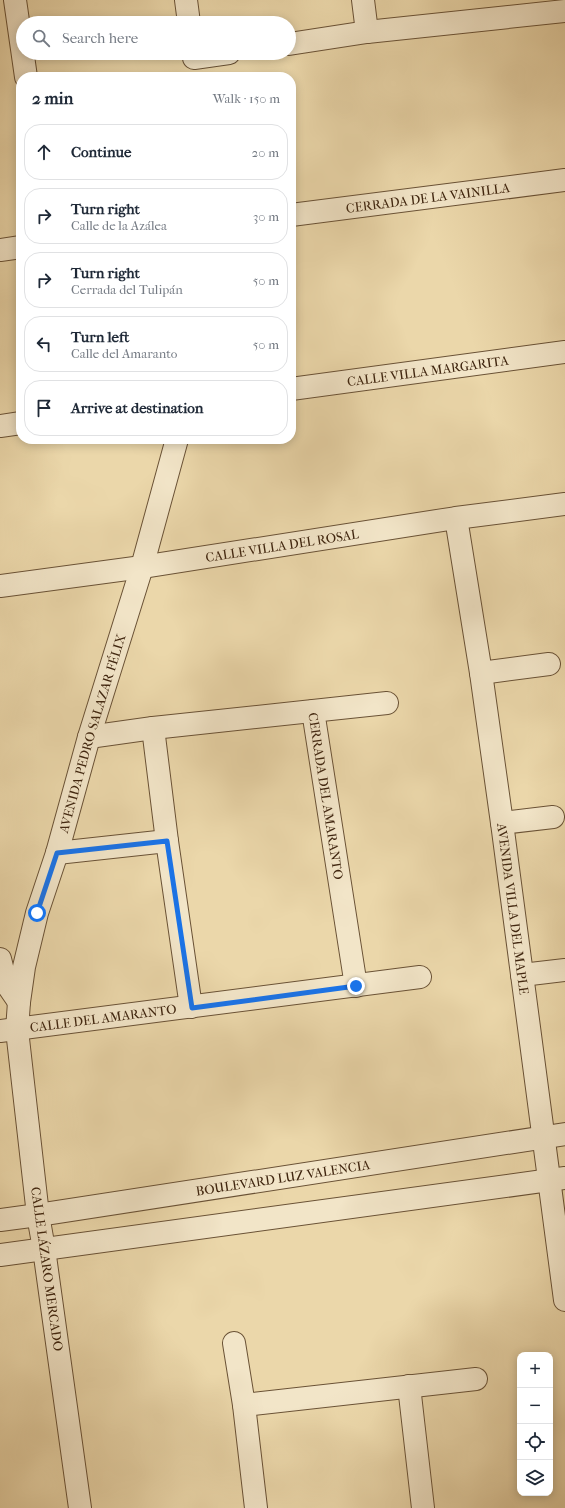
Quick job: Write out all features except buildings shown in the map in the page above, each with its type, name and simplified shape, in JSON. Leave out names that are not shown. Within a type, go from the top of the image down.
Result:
[{"type":"street","points":[[15,0],[17,16]]},
{"type":"street","points":[[186,0],[188,16]]},
{"type":"street","points":[[363,0],[367,32]]},
{"type":"street","points":[[296,43],[367,32],[565,11]]},
{"type":"street","points":[[24,60],[25,72]]},
{"type":"street","points":[[195,63],[205,60]]},
{"type":"street","name":"CERRADA DE LA VAINILLA","points":[[296,214],[565,180]]},
{"type":"street","points":[[0,250],[16,248]]},
{"type":"street","name":"CALLE VILLA MARGARITA","points":[[296,388],[565,352]]},
{"type":"street","points":[[0,426],[16,424]]},
{"type":"street","name":"AVENIDA PEDRO SALAZAR FÉLIX","points":[[9,1031],[19,1002],[24,967],[37,913],[57,853],[90,737],[142,567],[176,444]]},
{"type":"street","name":"CALLE VILLA DEL ROSAL","points":[[0,586],[142,567],[456,518],[565,504]]},
{"type":"street","name":"AVENIDA VILLA DEL MAPLE","points":[[456,518],[481,673],[544,1136],[557,1179],[565,1300]]},
{"type":"street","points":[[481,673],[549,664]]},
{"type":"street","points":[[313,711],[387,703]]},
{"type":"street","name":"CERRADA DEL AMARANTO","points":[[90,737],[153,728],[313,711],[356,986]]},
{"type":"street","points":[[153,728],[167,841],[192,1008]]},
{"type":"street","points":[[502,823],[553,817]]},
{"type":"street","points":[[57,853],[167,841]]},
{"type":"street","points":[[0,959],[6,983],[19,1002]]},
{"type":"street","points":[[522,975],[565,970]]},
{"type":"street","name":"CALLE DEL AMARANTO","points":[[9,1031],[420,977]]},
{"type":"street","name":"CALLE LÁZARO MERCADO","points":[[9,1031],[44,1249],[80,1508]]},
{"type":"street","name":"BOULEVARD LUZ VALENCIA","points":[[0,1220],[565,1134]]},
{"type":"street","points":[[0,1255],[557,1179]]},
{"type":"street","points":[[234,1343],[244,1405],[256,1508]]},
{"type":"street","points":[[244,1405],[476,1379]]},
{"type":"street","points":[[409,1386],[423,1508]]},
{"type":"route","points":[[37,913],[57,853],[167,841],[192,1008],[356,986]]}]
